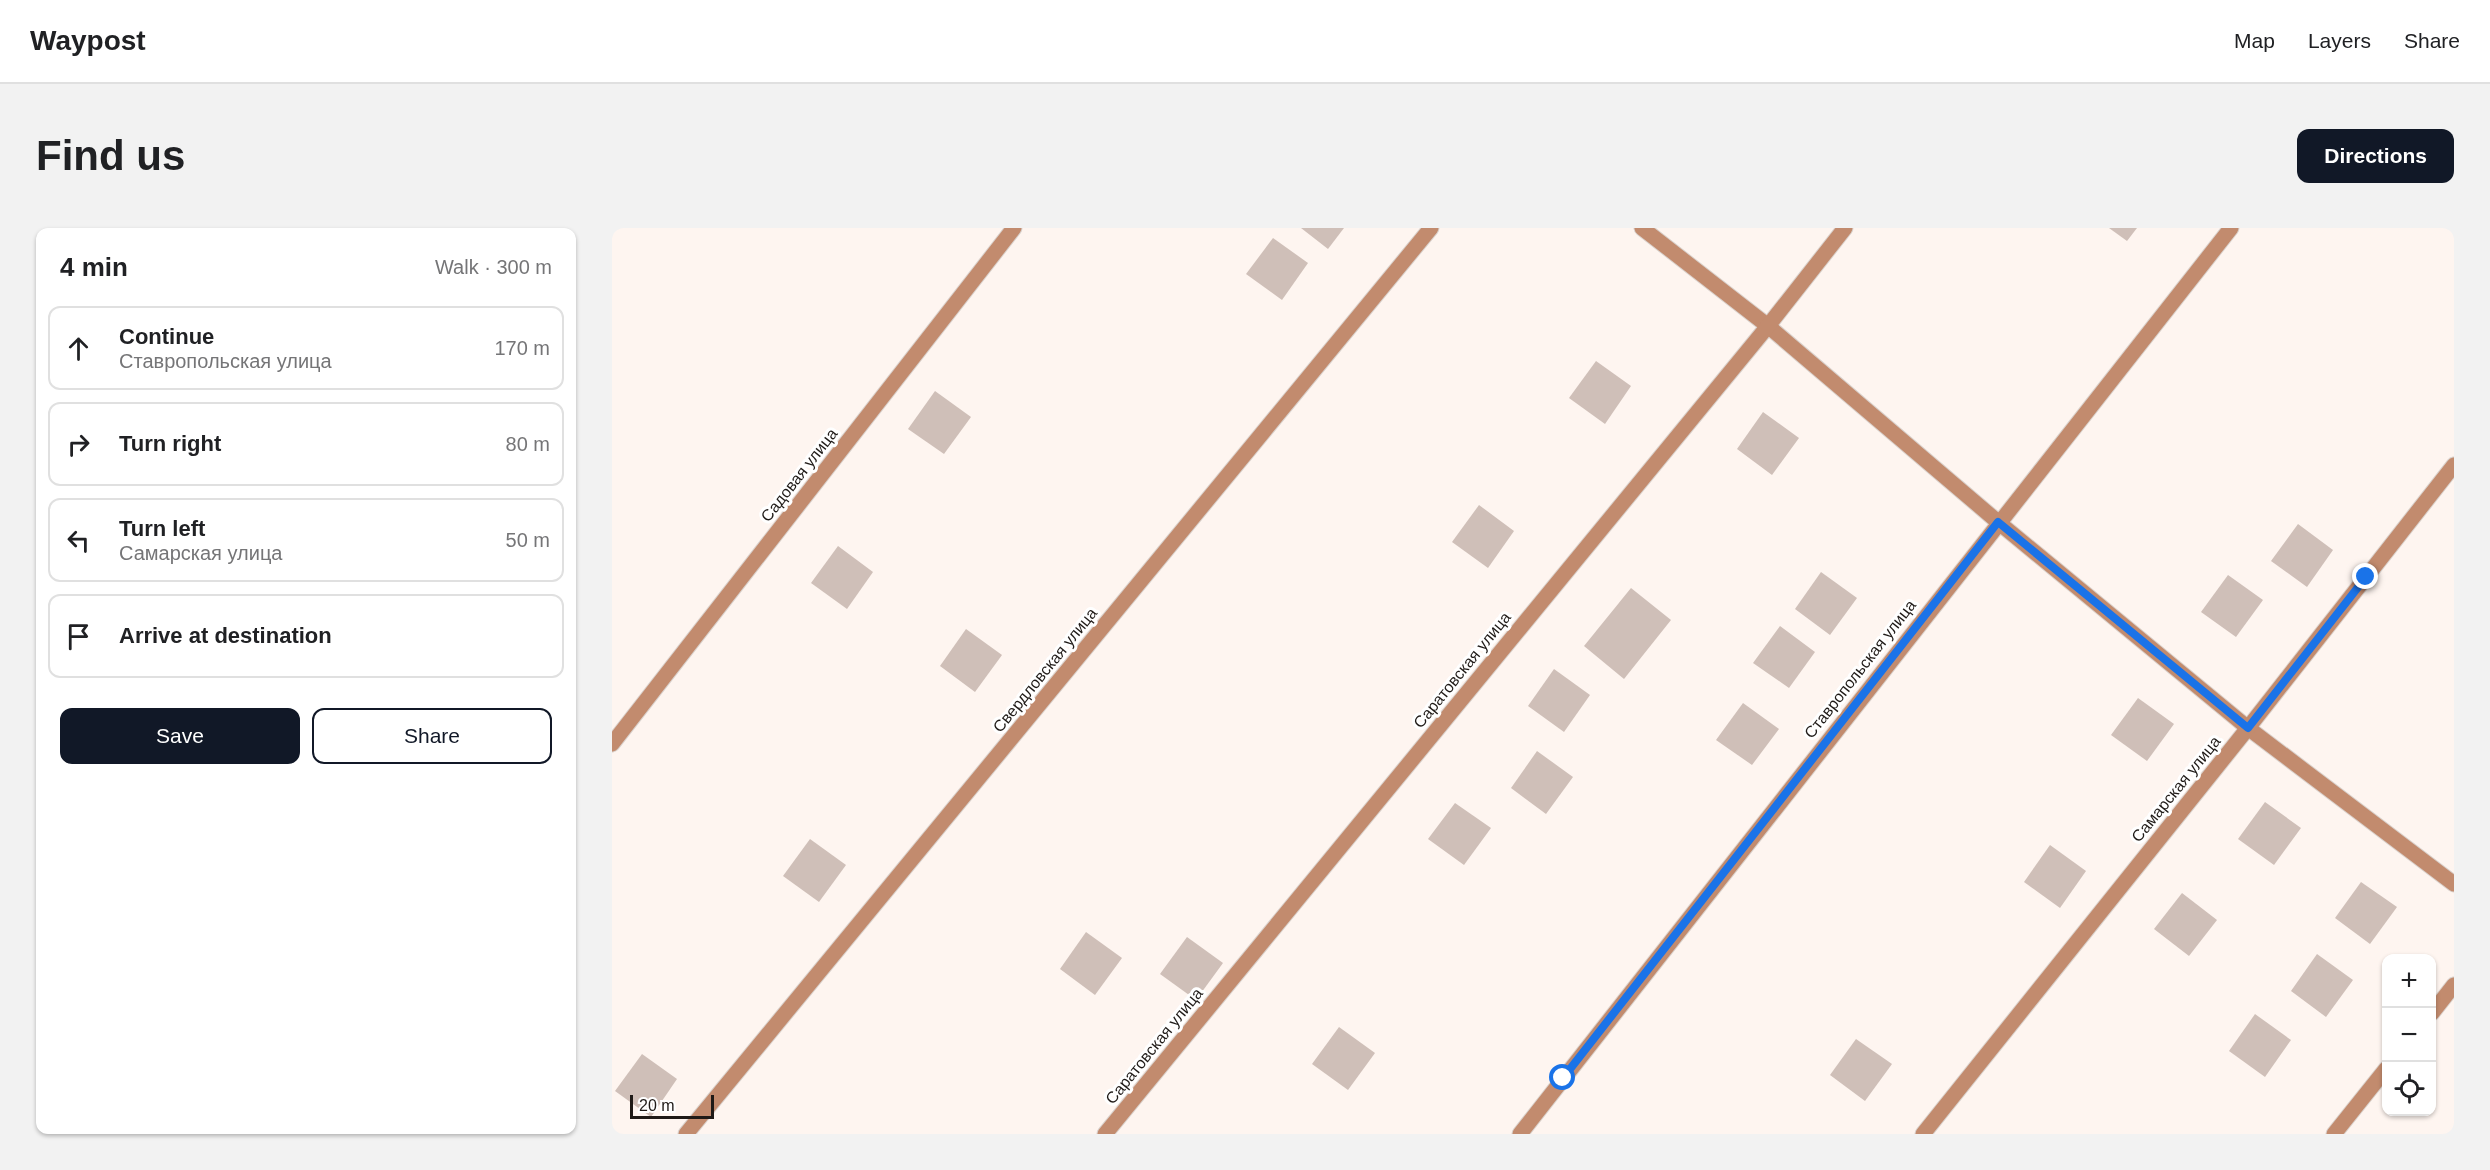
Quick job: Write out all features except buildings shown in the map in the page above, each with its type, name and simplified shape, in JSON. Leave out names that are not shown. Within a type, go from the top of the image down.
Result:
[{"type":"street","name":"Садовая улица","points":[[612,744],[1014,228]]},
{"type":"street","name":"Свердловская улица","points":[[686,1134],[1431,228]]},
{"type":"street","points":[[1642,228],[1768,326],[1998,522],[2248,728],[2454,884]]},
{"type":"street","name":"Саратовская улица","points":[[1105,1134],[1768,326],[1845,228]]},
{"type":"street","name":"Ставропольская улица","points":[[1520,1134],[2231,228]]},
{"type":"street","name":"Самарская улица","points":[[1923,1134],[2248,728],[2454,465]]},
{"type":"street","points":[[2436,1008],[2454,985]]},
{"type":"street","points":[[2334,1134],[2382,1074]]},
{"type":"route","points":[[1563,1078],[1998,522],[2248,728],[2366,577]]}]
